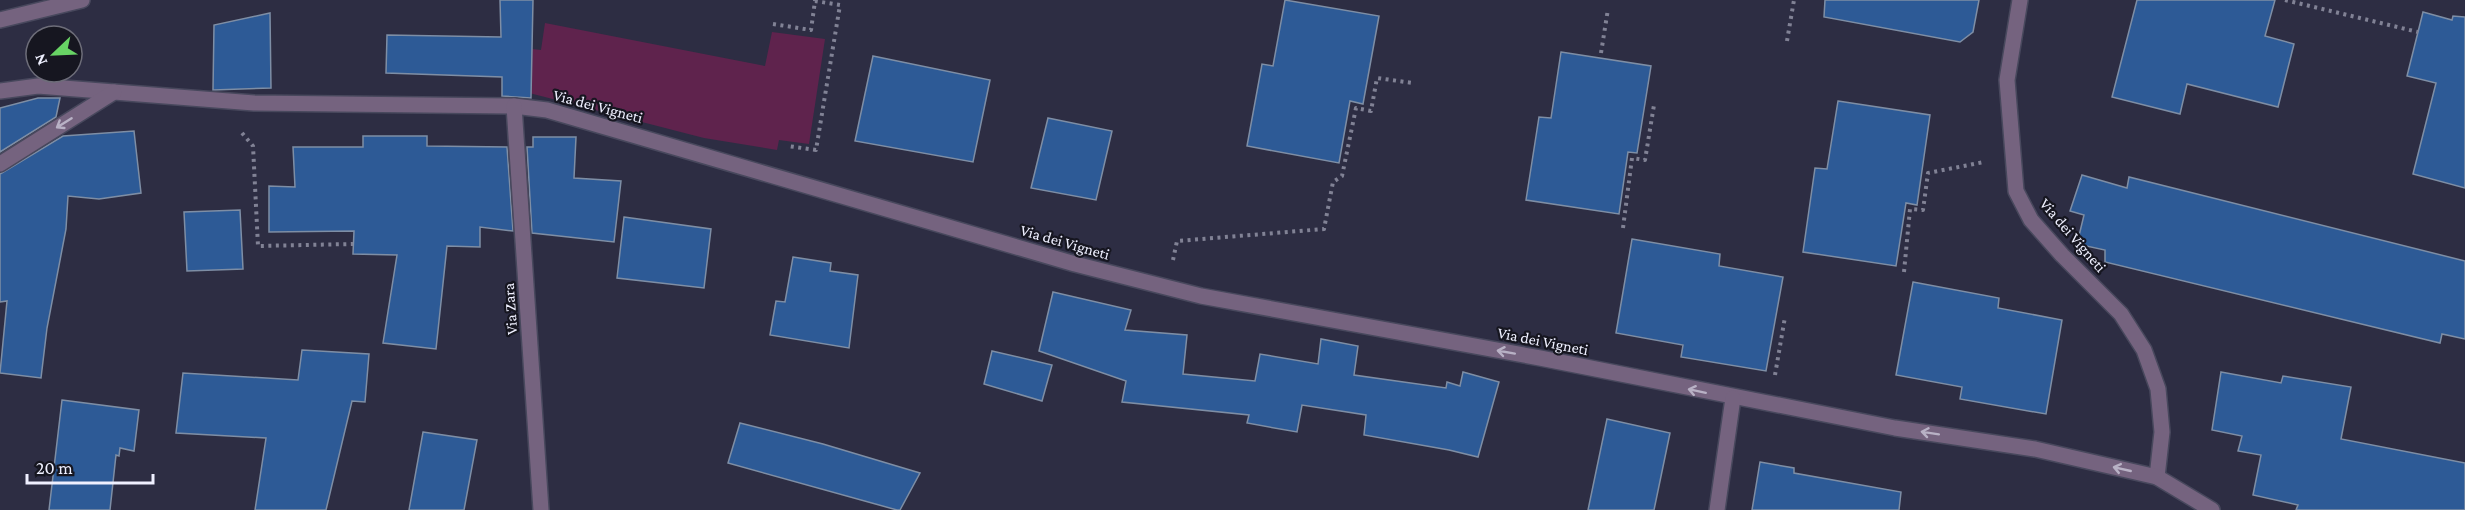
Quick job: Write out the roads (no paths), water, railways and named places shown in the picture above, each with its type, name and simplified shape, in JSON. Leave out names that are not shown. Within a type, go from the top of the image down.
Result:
[{"type":"street","points":[[0,20],[82,0]]},
{"type":"street","name":"Via dei Vigneti","points":[[2020,0],[2007,80],[2016,191],[2031,219],[2062,255],[2121,314],[2144,350],[2158,389],[2162,432],[2157,477]]},
{"type":"street","name":"Via dei Vigneti","points":[[0,91],[38,86],[254,103],[514,106],[547,110],[1074,264],[1167,287],[1540,358],[1734,398],[1895,428],[2035,449],[2157,477],[2212,510]]},
{"type":"street","points":[[0,164],[114,92]]},
{"type":"street","name":"Via Zara","points":[[514,106],[541,510]]},
{"type":"street","points":[[1717,510],[1734,398]]}]
